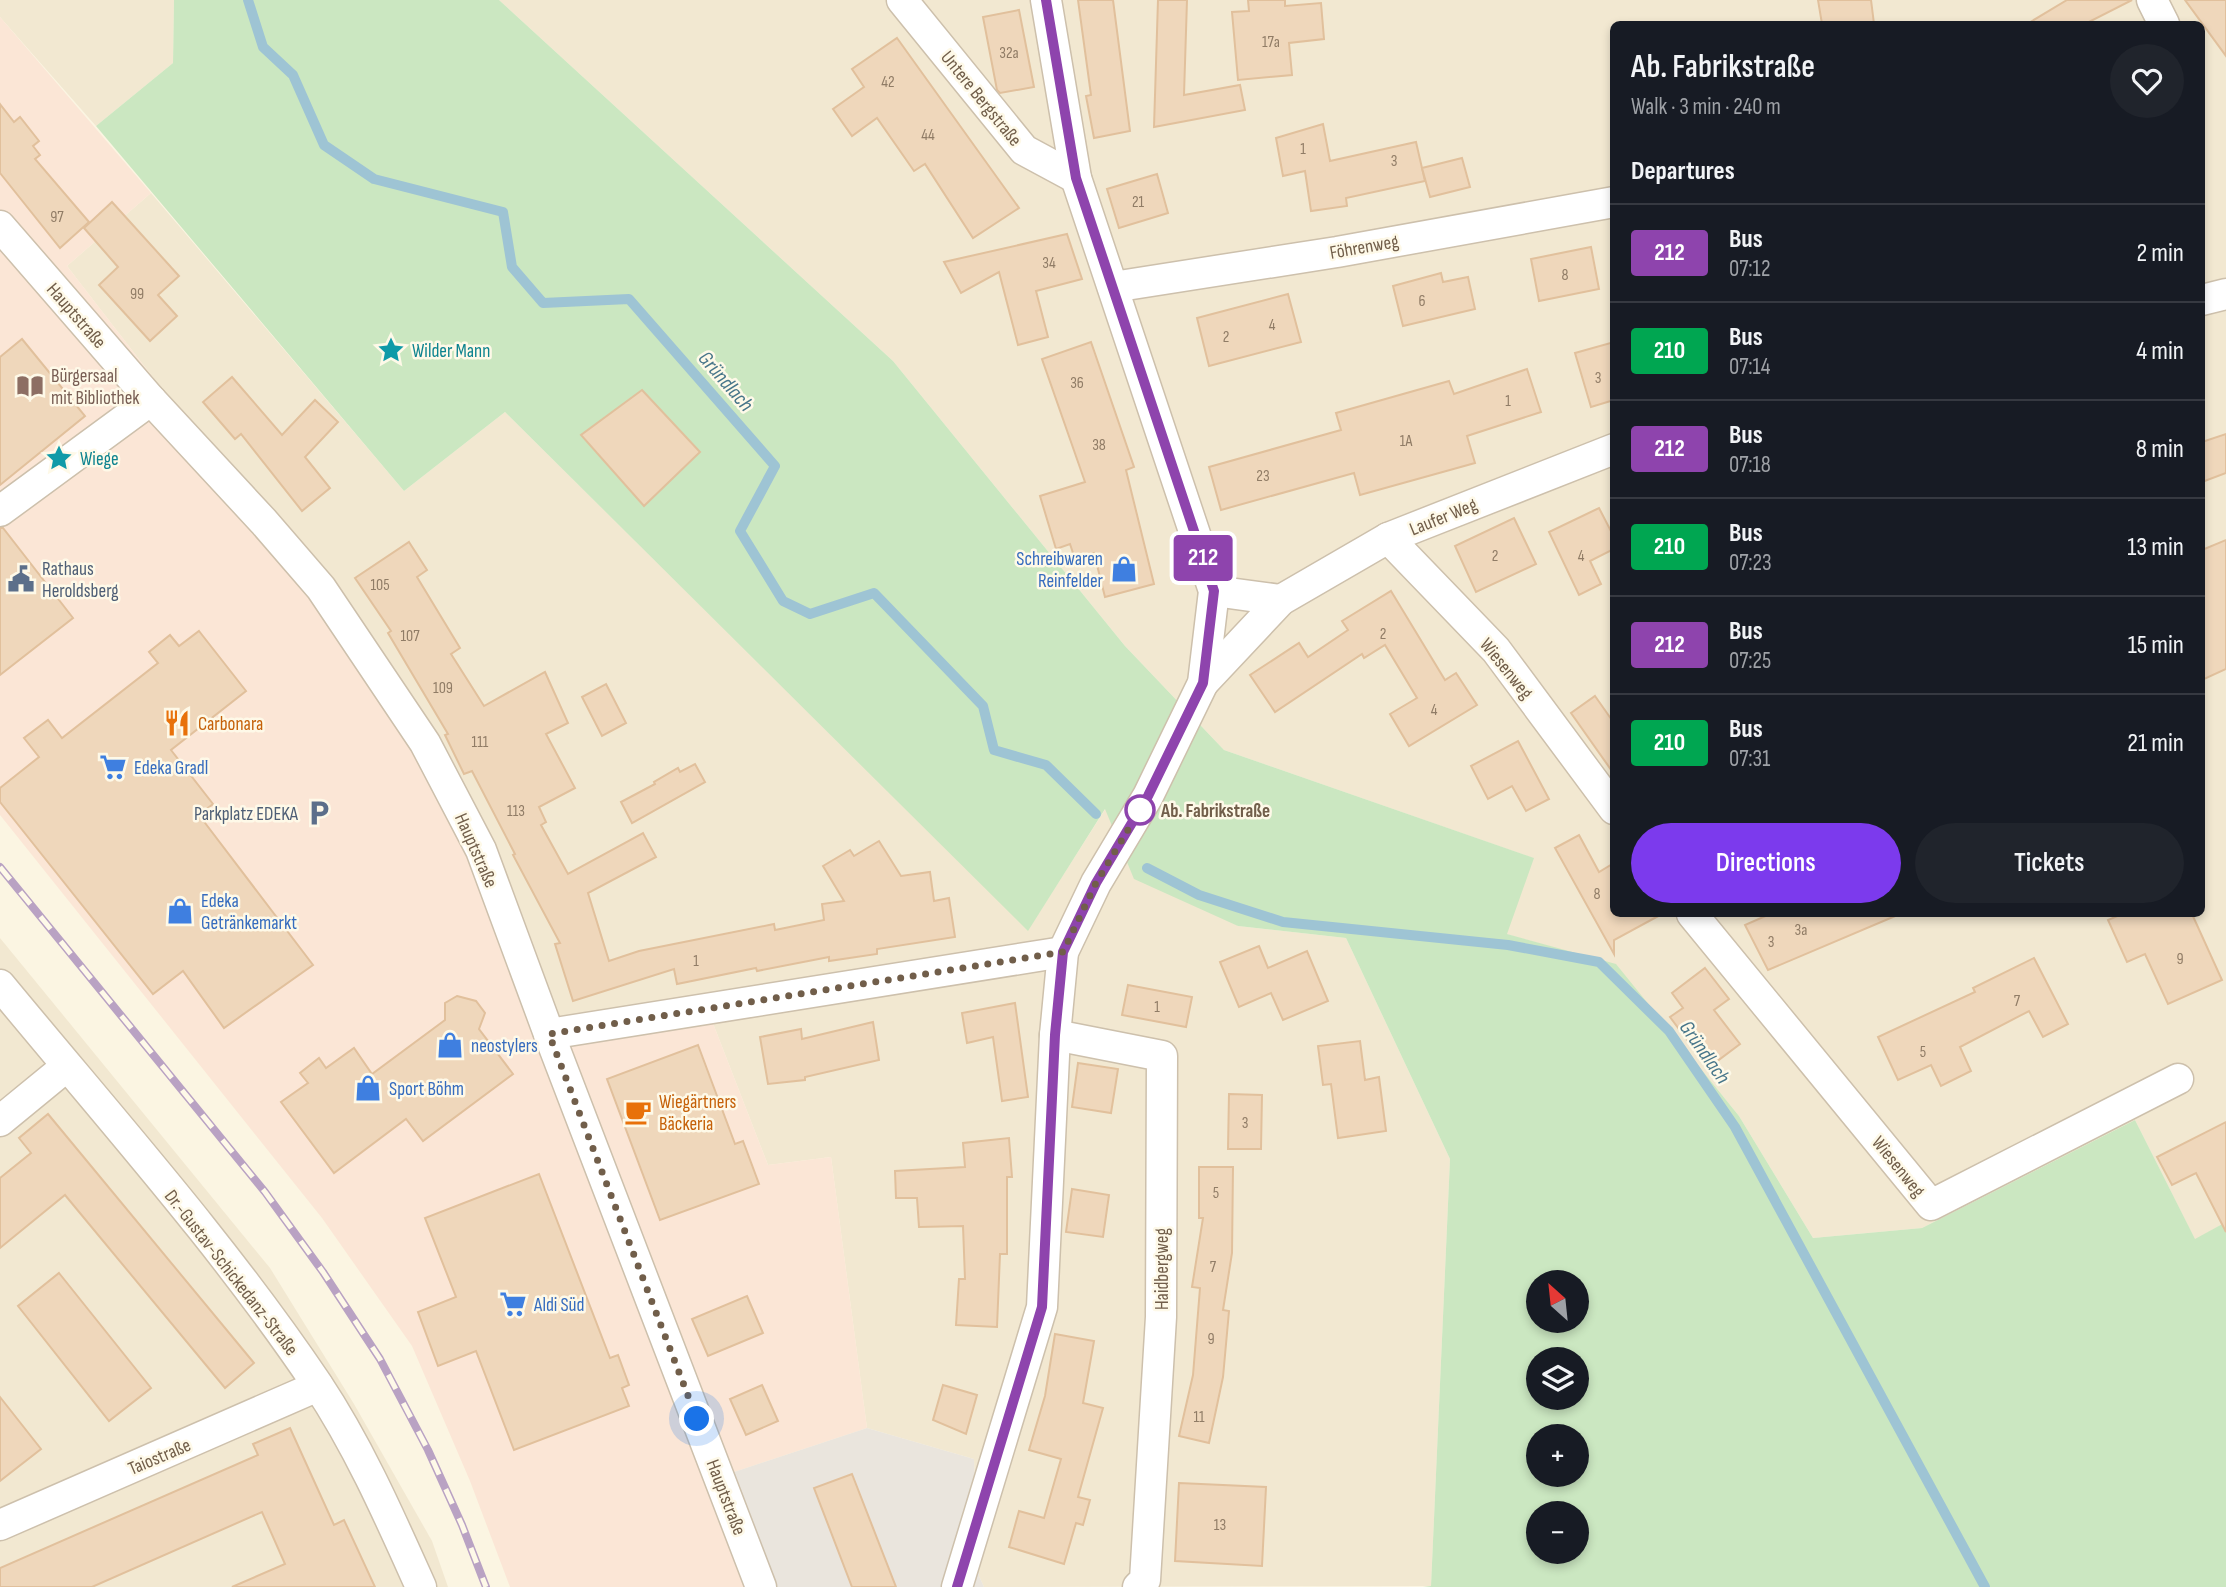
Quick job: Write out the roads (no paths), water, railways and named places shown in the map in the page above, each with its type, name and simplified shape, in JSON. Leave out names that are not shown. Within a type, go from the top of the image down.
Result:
[{"type":"street","name":"Untere Bergstraße","points":[[902,0],[1024,150],[1076,178]]},
{"type":"street","points":[[957,1587],[1042,1307],[1055,1035],[1063,952],[1096,883],[1148,796],[1203,683],[1214,591],[1076,178],[1046,0]]},
{"type":"street","points":[[2152,0],[2162,21]]},
{"type":"street","name":"Föhrenweg","points":[[1113,287],[1337,252],[1610,203]]},
{"type":"street","name":"Hauptstraße","points":[[0,226],[151,400],[321,588],[425,743],[481,850],[761,1587]]},
{"type":"street","points":[[2205,299],[2226,294]]},
{"type":"street","points":[[0,511],[151,400]]},
{"type":"street","name":"Laufer Weg","points":[[1203,683],[1281,600],[1388,538],[1610,451]]},
{"type":"street","name":"Wiesenweg","points":[[1388,538],[1496,650],[1610,803]]},
{"type":"street","points":[[1214,591],[1281,600]]},
{"type":"street","name":"Wiesenweg","points":[[1694,917],[1931,1205],[2178,1079]]},
{"type":"street","points":[[549,1034],[1063,952]]},
{"type":"street","name":"Dr.-Gustav-Schickedanz-Straße","points":[[0,985],[240,1276],[318,1386],[378,1491],[421,1587]]},
{"type":"street","name":"Haidbergweg","points":[[1055,1035],[1162,1056],[1161,1317],[1145,1580],[1138,1587]]},
{"type":"street","points":[[0,1121],[67,1066]]},
{"type":"street","name":"Taiostraße","points":[[0,1525],[318,1386]]},
{"type":"waterway","name":"Gründlach","points":[[248,0],[263,47],[293,75],[324,145],[374,179],[503,212],[512,267],[543,303],[629,299],[775,466],[740,531],[783,601],[810,614],[874,593],[983,706],[994,750],[1046,765],[1096,814]]},
{"type":"waterway","name":"Gründlach","points":[[1147,868],[1199,895],[1283,922],[1508,945],[1599,962],[1669,1031],[1735,1127],[1985,1587]]},
{"type":"railway","points":[[0,867],[265,1192],[323,1272],[380,1359],[428,1450],[486,1587]]},
{"type":"place","name":"Wilder Mann","points":[[391,350]]},
{"type":"place","name":"Bürgersaal mit Bibliothek","points":[[30,386]]},
{"type":"place","name":"Wiege","points":[[59,458]]},
{"type":"place","name":"Schreibwaren Reinfelder","points":[[1124,569]]},
{"type":"place","name":"Rathaus Heroldsberg","points":[[21,579]]},
{"type":"place","name":"Carbonara","points":[[177,723]]},
{"type":"place","name":"Edeka Gradl","points":[[113,767]]},
{"type":"place","name":"Ab. Fabrikstraße","points":[[1140,810]]},
{"type":"place","name":"Parkplatz EDEKA","points":[[319,813]]},
{"type":"place","name":"Edeka Getränkemarkt","points":[[180,911]]},
{"type":"place","name":"neostylers","points":[[450,1045]]},
{"type":"place","name":"Sport Böhm","points":[[368,1088]]},
{"type":"place","name":"Wiegärtners Bäckeria","points":[[638,1112]]},
{"type":"place","name":"Aldi Süd","points":[[513,1304]]}]
